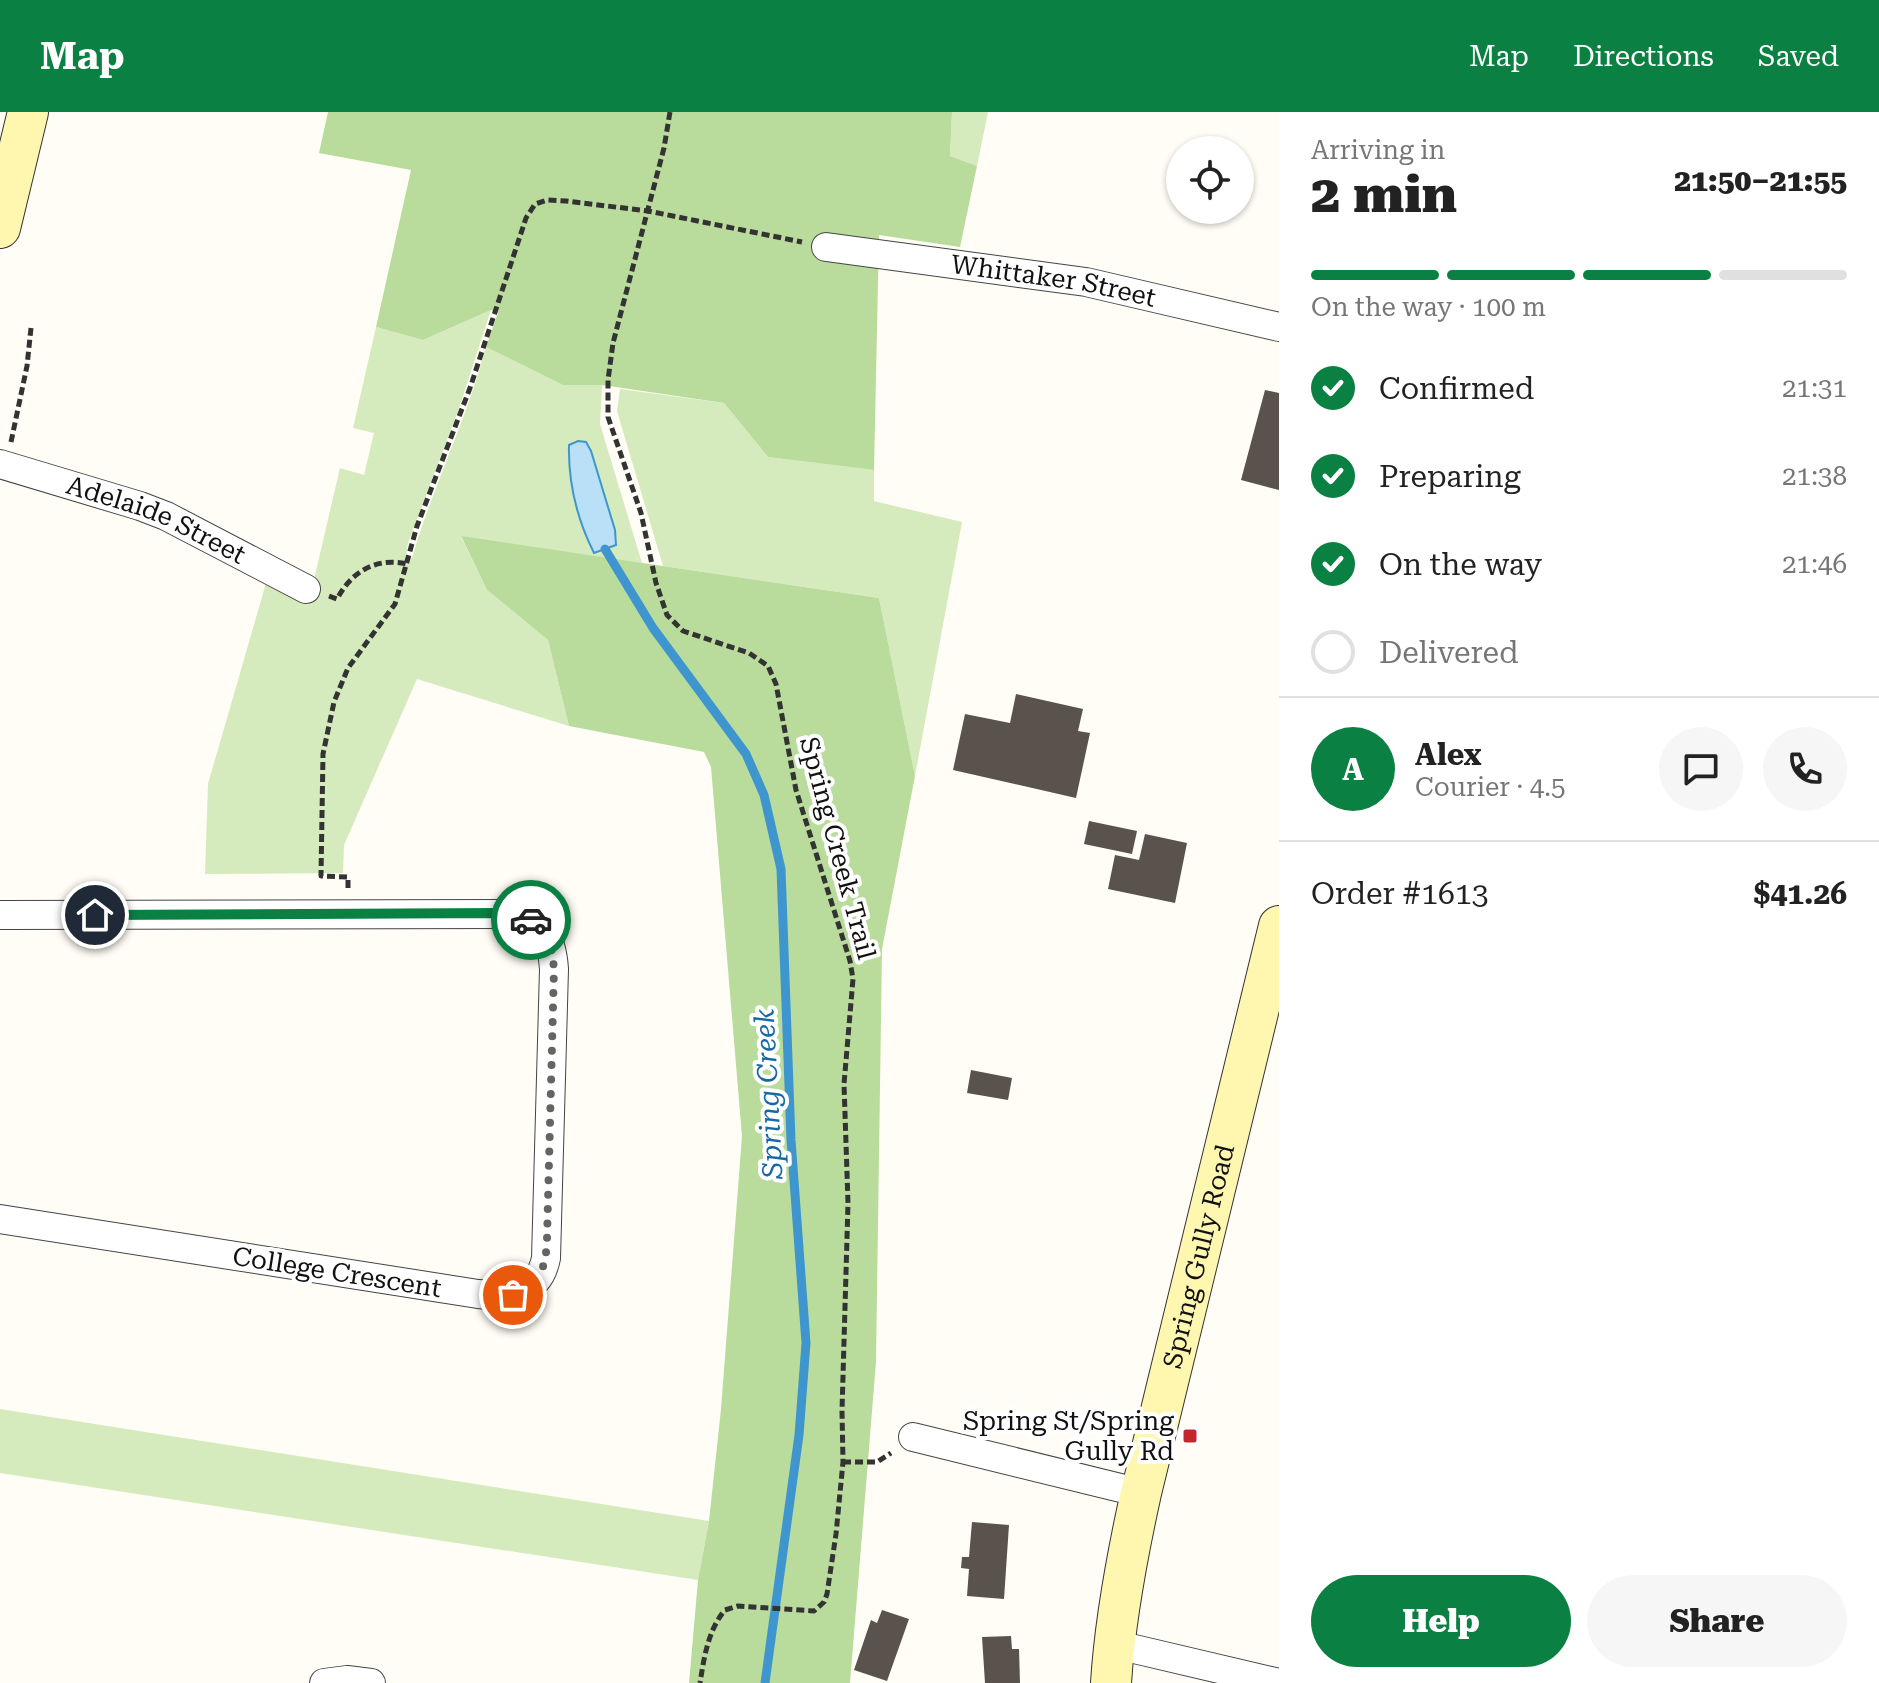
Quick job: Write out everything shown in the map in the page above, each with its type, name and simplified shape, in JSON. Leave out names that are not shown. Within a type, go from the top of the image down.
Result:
[{"type":"street","points":[[0,228],[28,112]]},
{"type":"street","name":"Whittaker Street","points":[[826,247],[1086,282],[1279,327]]},
{"type":"street","name":"Adelaide Street","points":[[6,453],[140,506],[306,589]]},
{"type":"street","name":"College Crescent","points":[[0,915],[511,914],[531,920],[544,930],[554,969],[544,1267],[534,1284],[513,1295],[478,1294],[0,1219]]},
{"type":"street","name":"Spring Gully Road","points":[[1112,1664],[1127,1558],[1141,1493],[1279,926]]},
{"type":"street","points":[[913,1437],[1141,1493]]},
{"type":"street","points":[[1112,1664],[1279,1683]]},
{"type":"street","points":[[324,1683],[347,1680],[371,1683]]},
{"type":"path","name":"Spring Creek Trail","points":[[670,112],[613,343],[608,380],[608,417],[641,513],[656,583],[667,615],[683,631],[749,653],[768,666],[776,684],[796,790],[844,937],[852,987],[844,1084],[848,1203],[843,1462],[827,1594],[819,1609],[804,1612],[728,1608],[719,1616],[708,1645],[700,1683]]},
{"type":"path","points":[[347,914],[348,877],[321,876],[322,767],[326,732],[343,678],[391,611],[408,564],[417,526],[470,388],[526,218],[535,204],[547,200],[566,201],[648,211],[826,247]]},
{"type":"path","points":[[6,453],[27,366],[31,328]]},
{"type":"path","points":[[306,589],[337,599],[351,578],[360,572],[383,563],[408,564]]},
{"type":"path","points":[[843,1462],[881,1460],[913,1437]]},
{"type":"green space","points":[[328,112],[952,112],[950,156],[977,166],[960,247],[879,235],[874,470],[768,457],[724,403],[602,385],[563,385],[486,347],[498,313],[491,310],[423,340],[376,327],[411,170],[319,153]]},
{"type":"green space","points":[[952,112],[988,112],[977,166],[950,156]]},
{"type":"green space","points":[[491,310],[406,555],[412,558],[486,347],[563,385],[602,385],[600,424],[642,563],[461,537],[487,590],[548,640],[569,726],[417,679],[344,845],[343,873],[205,874],[208,784],[266,583],[308,605],[340,468],[364,475],[374,433],[353,428],[376,327],[423,340]]},
{"type":"green space","points":[[620,389],[724,403],[768,457],[874,470],[874,501],[962,522],[915,776],[879,598],[663,566],[617,411]]},
{"type":"green space","points":[[461,536],[879,598],[915,776],[882,949],[876,1362],[850,1683],[689,1683],[698,1580],[709,1521],[721,1409],[742,1136],[711,767],[704,752],[569,726],[548,640],[487,590]]},
{"type":"green space","points":[[0,1409],[709,1521],[698,1580],[0,1473]]},
{"type":"water","points":[[586,442],[591,451],[615,530],[616,545],[594,553],[578,514],[572,487],[569,445]]},
{"type":"building","points":[[1265,390],[1279,393],[1279,490],[1241,480]]},
{"type":"building","points":[[1016,694],[1083,709],[1078,731],[1090,733],[1076,798],[953,770],[965,714],[1010,723]]},
{"type":"building","points":[[1089,821],[1137,831],[1132,854],[1084,844]]},
{"type":"building","points":[[1145,834],[1187,843],[1175,903],[1108,889],[1115,855],[1139,860]]},
{"type":"building","points":[[971,1070],[1012,1078],[1008,1100],[967,1093]]},
{"type":"building","points":[[972,1522],[1009,1525],[1004,1599],[967,1596],[969,1569],[961,1568],[962,1557],[969,1557]]},
{"type":"building","points":[[882,1610],[909,1619],[887,1681],[854,1670],[871,1620],[877,1623]]},
{"type":"building","points":[[1011,1636],[1012,1649],[1019,1649],[1020,1683],[985,1683],[982,1637]]},
{"type":"waterway","name":"Spring Creek","points":[[605,549],[653,628],[746,754],[764,795],[781,869],[791,1140],[806,1343],[799,1435],[765,1683]]},
{"type":"way so far","points":[[513,1295],[529,1288],[539,1279],[546,1258],[547,1239],[554,969],[548,938],[544,930],[531,920]]},
{"type":"place","name":"Spring St/Spring Gully Rd","points":[[1190,1436]]},
{"type":"route","points":[[95,915],[499,913],[531,920]]}]
